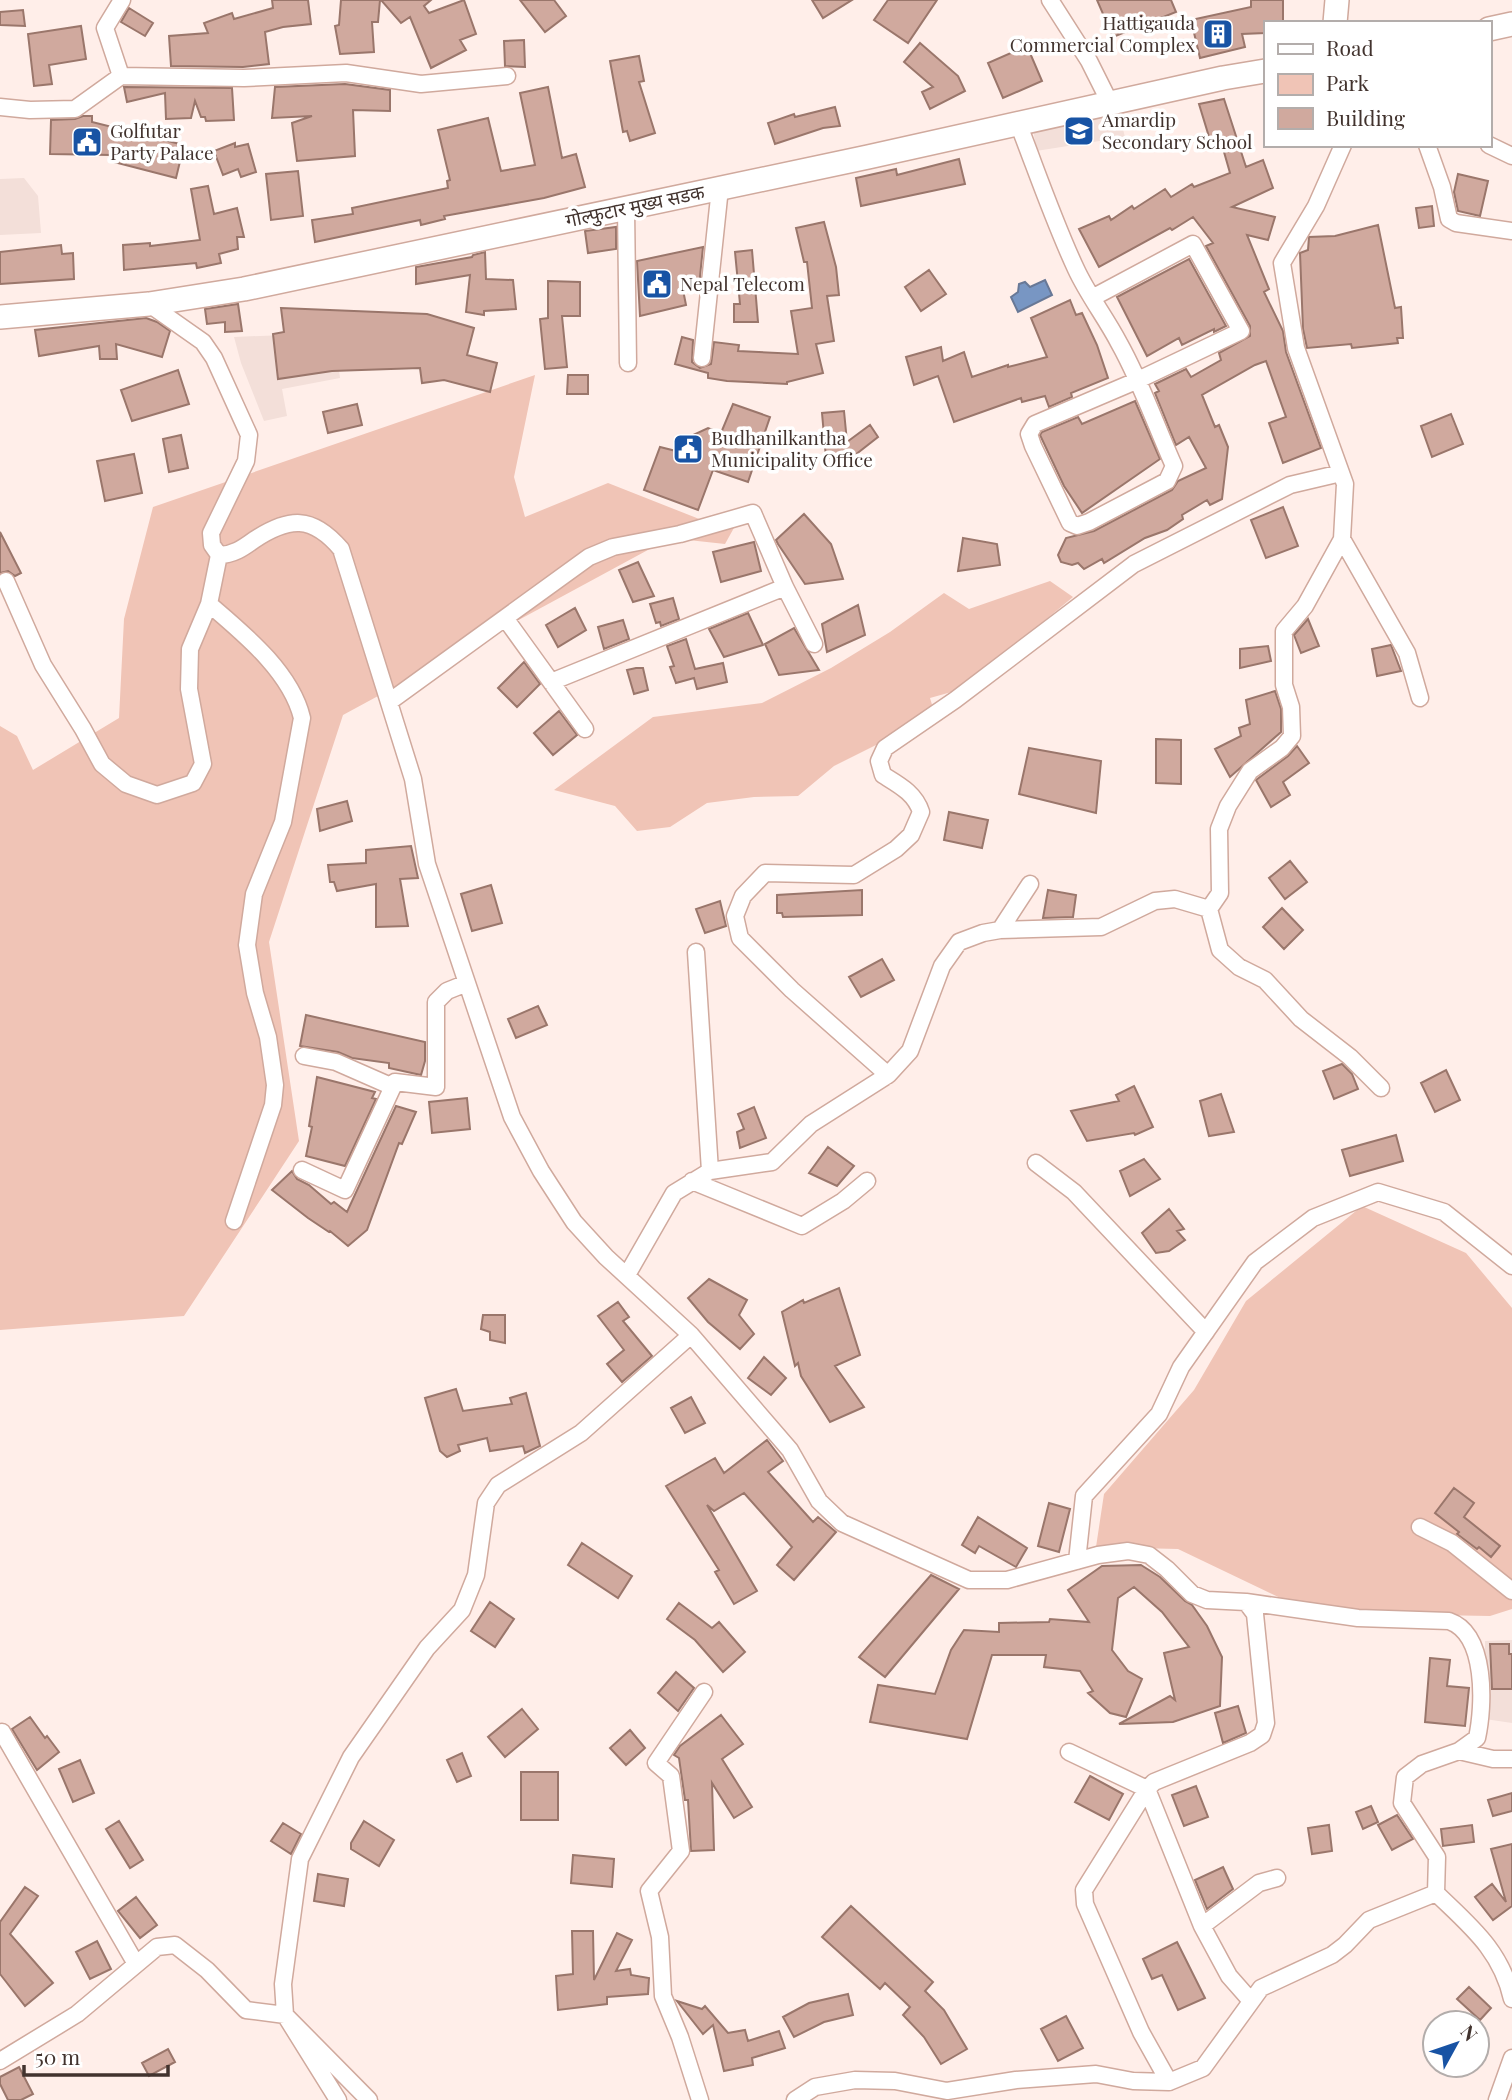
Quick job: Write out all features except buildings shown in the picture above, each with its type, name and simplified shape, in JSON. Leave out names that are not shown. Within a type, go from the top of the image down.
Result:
[{"type":"main road","points":[[1335,21],[1337,0]]},
{"type":"main road","points":[[1491,29],[1512,24]]},
{"type":"main road","name":"गोल्फुटार मुख्य सडक","points":[[0,317],[149,304],[244,289],[1264,71]]},
{"type":"street","points":[[121,76],[105,28],[122,0]]},
{"type":"street","points":[[1051,0],[1089,61],[1110,103]]},
{"type":"street","points":[[0,107],[30,110],[75,109],[121,76],[244,78],[346,72],[421,85],[508,76]]},
{"type":"street","points":[[1018,123],[1076,270],[1092,298],[1120,344],[1136,381],[1174,466],[1167,481],[1077,526],[1070,523],[1029,434],[1035,425],[1136,381],[1241,331],[1193,244],[1092,298]]},
{"type":"street","points":[[1491,146],[1512,156]]},
{"type":"street","points":[[1341,147],[1316,206],[1282,263],[1296,348],[1345,484],[1342,539],[1305,606],[1284,631],[1284,685],[1292,707],[1292,736],[1282,748],[1250,771],[1228,806],[1219,829],[1220,893],[1209,909],[1220,950],[1239,967],[1265,980],[1301,1019],[1350,1057],[1381,1088]]},
{"type":"street","points":[[1428,147],[1442,187],[1449,219],[1456,223],[1512,231]]},
{"type":"street","points":[[702,358],[720,188]]},
{"type":"street","points":[[626,208],[628,363]]},
{"type":"street","points":[[6,581],[43,665],[102,764],[126,784],[158,795],[194,783],[203,764],[189,689],[190,649],[209,604],[219,555],[212,545],[211,533],[246,461],[249,435],[214,358],[203,342],[149,304]]},
{"type":"street","points":[[888,1075],[792,990],[740,938],[735,916],[743,895],[765,873],[854,875],[896,849],[911,835],[921,812],[918,801],[883,775],[879,761],[885,748],[955,700],[1134,564],[1290,485],[1341,473]]},
{"type":"street","points":[[389,702],[589,556],[613,547],[680,534],[753,513],[785,587],[814,644]]},
{"type":"street","points":[[219,555],[229,555],[271,529],[289,522],[304,523],[331,538],[341,549],[413,779],[427,864],[512,1117],[541,1171],[574,1223],[691,1335],[790,1450],[819,1501],[842,1523],[969,1580],[1007,1580],[1113,1552],[1128,1551],[1149,1555],[1192,1594],[1207,1600],[1246,1602],[1359,1618],[1449,1621],[1458,1624],[1470,1637],[1482,1683],[1482,1713],[1477,1738],[1459,1751],[1422,1764],[1405,1777],[1402,1803],[1437,1857],[1436,1893],[1486,1942],[1500,1965],[1512,1999]]},
{"type":"street","points":[[1342,539],[1407,653],[1420,698]]},
{"type":"street","points":[[551,682],[785,587]]},
{"type":"street","points":[[209,604],[260,648],[299,704],[302,718],[283,822],[254,894],[247,946],[255,993],[268,1037],[275,1085],[273,1105],[234,1221]]},
{"type":"street","points":[[505,618],[586,729]]},
{"type":"street","points":[[1000,930],[1030,884]]},
{"type":"street","points":[[627,1275],[674,1194],[710,1171],[772,1162],[811,1125],[888,1075],[909,1051],[942,966],[959,942],[1000,930],[1101,927],[1155,901],[1175,899],[1209,909]]},
{"type":"street","points":[[696,952],[710,1171]]},
{"type":"street","points":[[302,1170],[345,1190],[395,1082],[436,1087],[436,1003],[447,991],[467,983]]},
{"type":"street","points":[[304,1056],[336,1062],[393,1087]]},
{"type":"street","points":[[1036,1163],[1074,1192],[1206,1332]]},
{"type":"street","points":[[692,1181],[802,1226],[843,1201],[867,1181]]},
{"type":"street","points":[[1077,1561],[1084,1496],[1160,1414],[1181,1367],[1255,1262],[1313,1218],[1378,1192],[1444,1212],[1512,1266]]},
{"type":"street","points":[[338,2100],[285,2015],[283,1984],[300,1859],[351,1757],[427,1648],[462,1610],[476,1575],[486,1503],[498,1485],[581,1433],[691,1335]]},
{"type":"street","points":[[1420,1527],[1452,1543],[1512,1591]]},
{"type":"street","points":[[1169,2082],[1141,2032],[1083,1897],[1084,1891],[1147,1789],[1154,1782],[1250,1743],[1262,1735],[1266,1723],[1255,1614],[1246,1602]]},
{"type":"street","points":[[700,2100],[680,2037],[663,1996],[660,1937],[649,1891],[681,1851],[671,1776],[656,1763],[704,1692]]},
{"type":"street","points":[[0,1734],[2,1732],[136,1964]]},
{"type":"street","points":[[1459,1751],[1493,1759],[1512,1759]]},
{"type":"street","points":[[1069,1752],[1147,1789],[1202,1926],[1229,1976],[1251,2001]]},
{"type":"street","points":[[1202,1926],[1259,1884],[1277,1878]]},
{"type":"street","points":[[795,2100],[815,2087],[855,2080],[895,2081],[947,2091],[1016,2080],[1096,2074],[1133,2081],[1169,2082],[1203,2068],[1261,1988],[1332,1955],[1368,1920],[1436,1893]]},
{"type":"street","points":[[0,2061],[77,2014],[157,1947],[175,1945],[207,1969],[246,2010],[285,2015],[369,2100]]},
{"type":"street","points":[[1497,2100],[1512,2058]]},
{"type":"shaded area","name":"Amardip Secondary School","points":[[1119,114],[1125,137],[1036,151],[1033,126]]},
{"type":"shaded area","points":[[24,178],[38,196],[41,233],[0,235],[0,179]]},
{"type":"shaded area","points":[[334,333],[340,378],[282,389],[287,416],[264,421],[241,363],[234,337]]},
{"type":"shaded area","points":[[1512,1640],[1512,1723],[1485,1719],[1485,1641]]},
{"type":"green space","points":[[535,375],[514,477],[525,517],[608,483],[717,526],[735,526],[725,544],[670,538],[343,715],[269,942],[299,1141],[184,1316],[0,1330],[0,726],[17,736],[33,770],[119,718],[124,619],[153,507]]},
{"type":"green space","points":[[1050,581],[1073,597],[962,689],[930,698],[933,708],[882,742],[834,766],[798,796],[754,797],[707,803],[670,827],[637,831],[615,806],[554,790],[653,717],[762,703],[831,668],[890,632],[944,593],[969,609]]},
{"type":"green space","points":[[1362,1206],[1466,1253],[1512,1308],[1512,1609],[1490,1616],[1435,1615],[1295,1605],[1178,1549],[1096,1547],[1104,1494],[1194,1390],[1246,1301]]},
{"type":"water","points":[[1045,280],[1052,295],[1018,312],[1011,297],[1018,292],[1019,284],[1025,282],[1030,287]]},
{"type":"place","name":"Hattigauda Commercial Complex","points":[[1218,34]]},
{"type":"place","name":"Amardip Secondary School","points":[[1079,131]]},
{"type":"place","name":"Golfutar Party Palace","points":[[87,142]]},
{"type":"place","name":"Nepal Telecom","points":[[657,284]]},
{"type":"place","name":"Budhanilkantha Municipality Office","points":[[688,449]]}]
